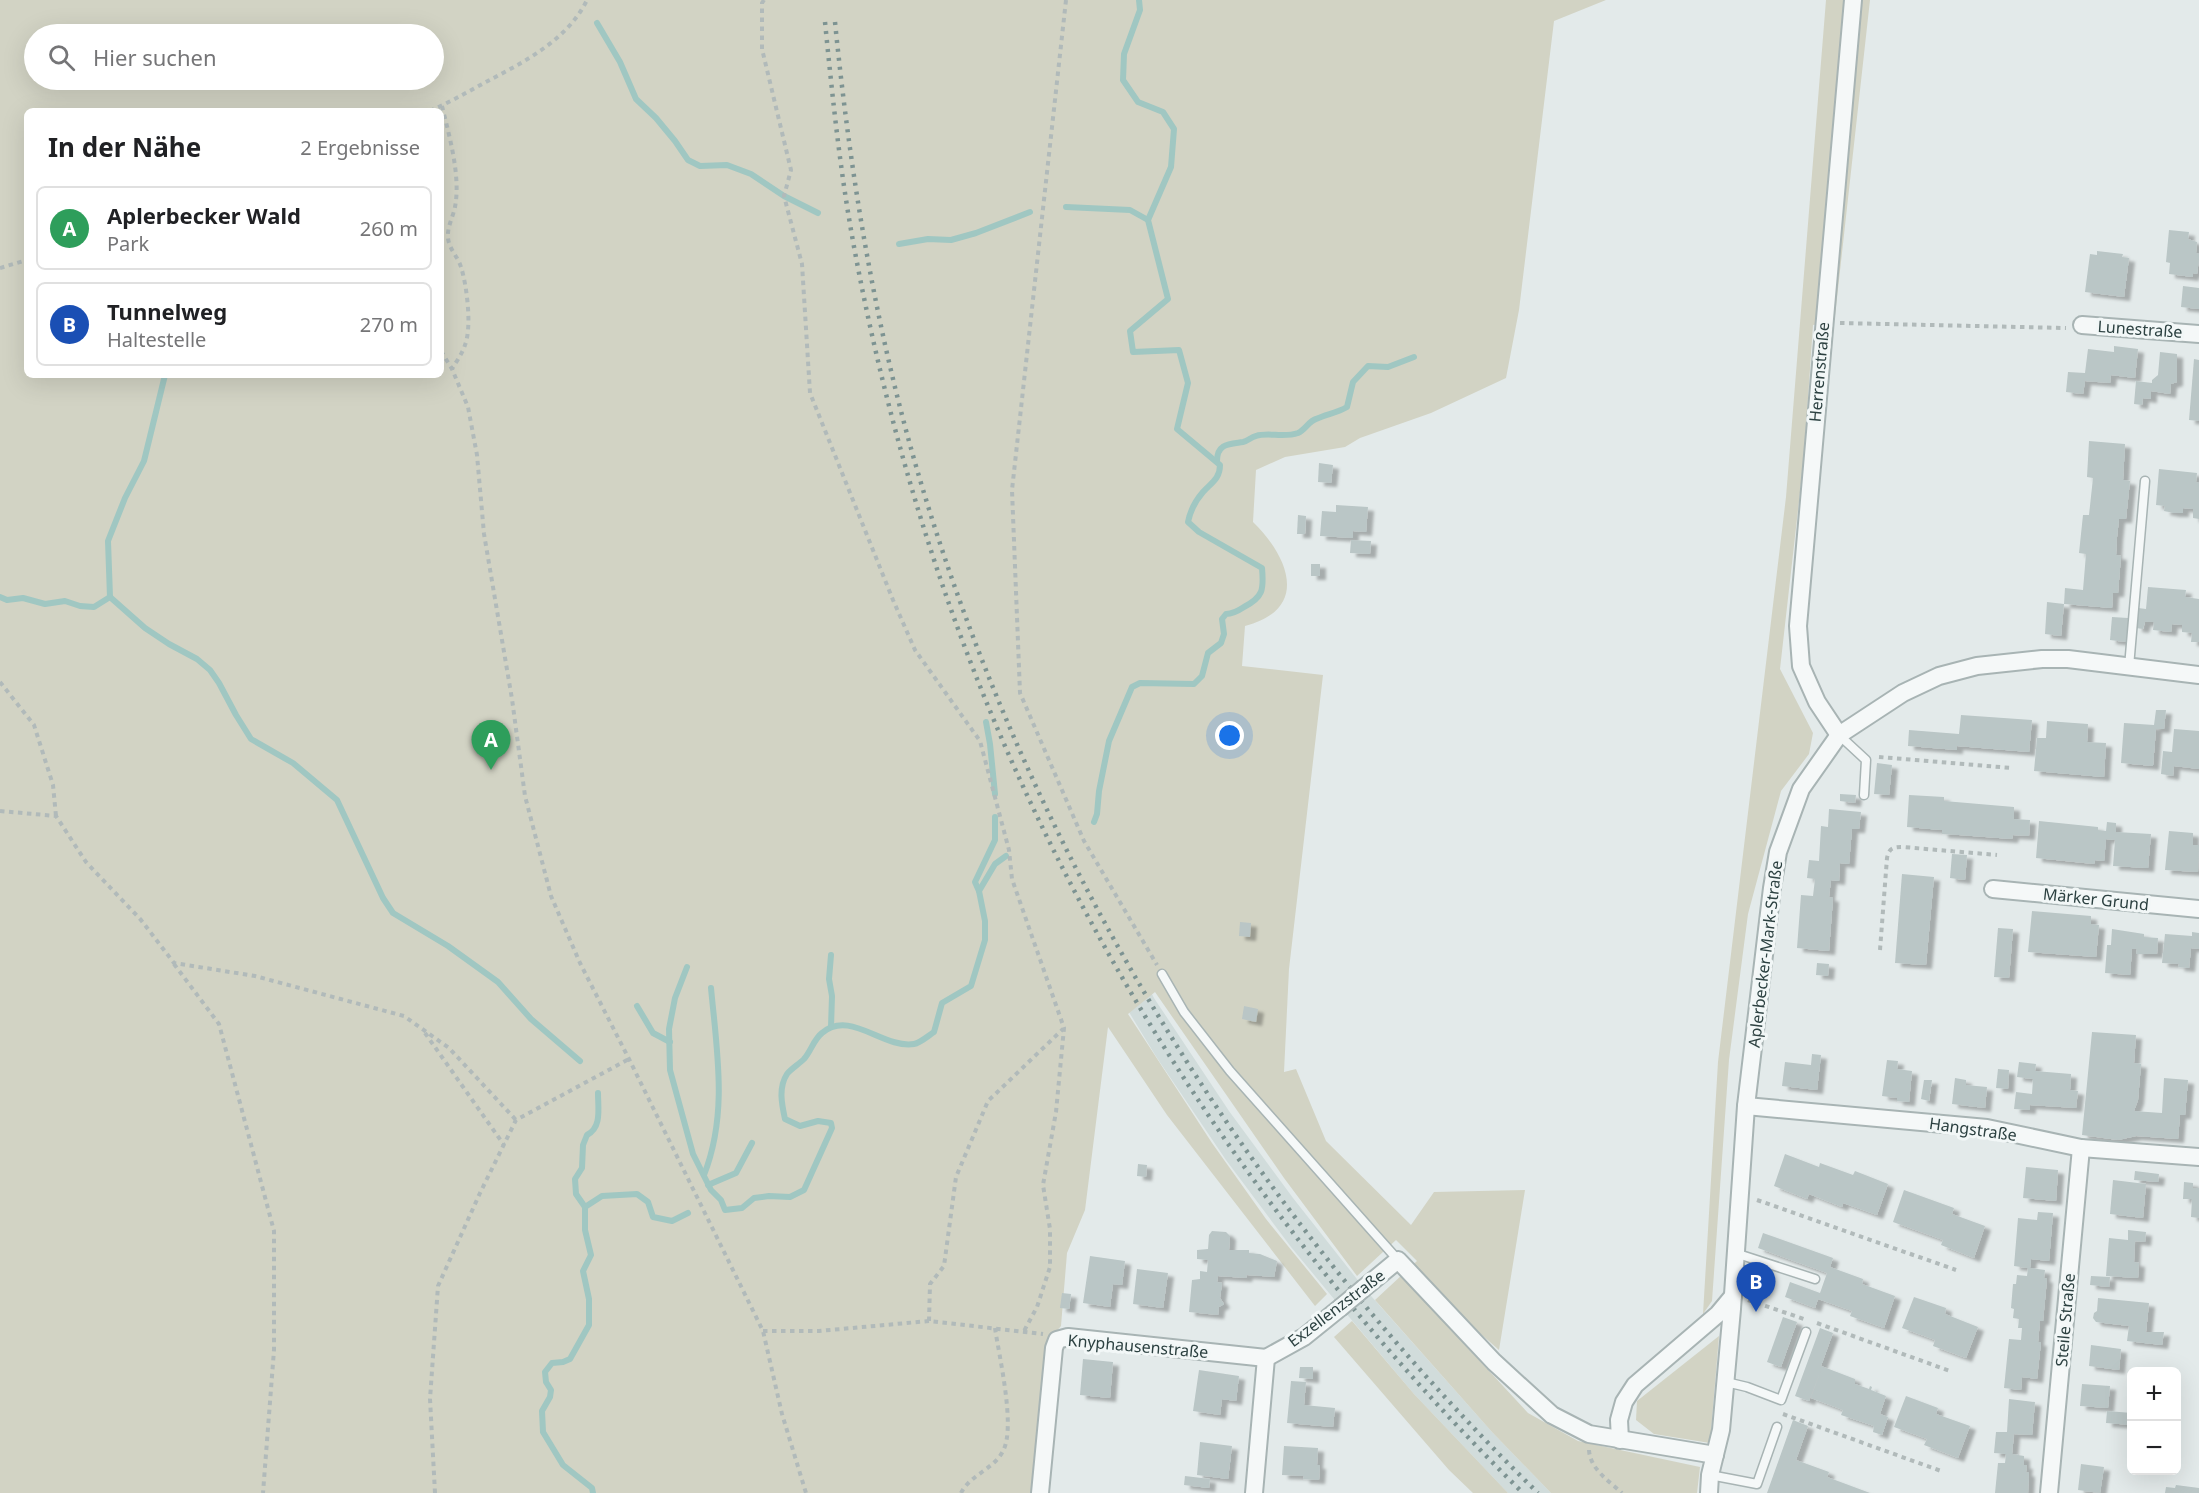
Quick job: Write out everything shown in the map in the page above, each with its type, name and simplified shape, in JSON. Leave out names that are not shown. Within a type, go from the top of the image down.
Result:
[{"type":"street","name":"Herrenstraße","points":[[1839,735],[1817,702],[1802,666],[1798,626],[1853,0]]},
{"type":"street","name":"Lunestraße","points":[[2077,327],[2199,334]]},
{"type":"street","name":"Aplerbecker-Mark-Straße","points":[[1709,1493],[1710,1475],[1721,1431],[1746,1106],[1778,852],[1800,789],[1839,735],[1903,693],[1939,676],[1977,666],[2050,659],[2199,675]]},
{"type":"street","name":"Märker Grund","points":[[1993,889],[2199,909]]},
{"type":"street","name":"Hangstraße","points":[[1746,1106],[1987,1128],[2081,1148],[2199,1157]]},
{"type":"street","name":"Steile Straße","points":[[2049,1493],[2081,1148]]},
{"type":"street","name":"Exzellenzstraße","points":[[1266,1358],[1304,1337],[1398,1260]]},
{"type":"street","points":[[1398,1260],[1494,1362],[1552,1415],[1589,1434],[1715,1455]]},
{"type":"street","points":[[1620,1440],[1620,1420],[1624,1402],[1635,1384],[1718,1314],[1733,1296]]},
{"type":"street","name":"Knyphausenstraße","points":[[1040,1493],[1054,1348],[1057,1340],[1068,1337],[1266,1358]]},
{"type":"street","points":[[1254,1493],[1266,1358]]},
{"type":"lane","points":[[2129,667],[2145,481]]},
{"type":"lane","points":[[1839,735],[1866,760],[1864,795]]},
{"type":"lane","points":[[1162,974],[1184,1012],[1230,1071],[1398,1260]]},
{"type":"lane","points":[[1736,1253],[1815,1279]]},
{"type":"lane","points":[[1726,1382],[1781,1400],[1806,1332]]},
{"type":"lane","points":[[1710,1475],[1757,1484],[1777,1427]]},
{"type":"path","points":[[437,108],[541,50],[565,31],[587,0]]},
{"type":"path","points":[[764,0],[762,3],[762,49],[791,170],[784,196],[802,264],[810,393],[915,650],[980,741],[1009,850],[1012,879],[1064,1028],[1056,1112],[1043,1185],[1050,1229],[1050,1267],[1037,1307],[1024,1331]]},
{"type":"path","points":[[1066,0],[1012,490],[1020,693],[1084,841],[1162,974]]},
{"type":"path","points":[[444,115],[455,182],[455,206],[448,236],[451,249],[461,265],[468,320],[466,343],[452,369]]},
{"type":"path","points":[[0,268],[24,261]]},
{"type":"path","points":[[1824,323],[2077,327]]},
{"type":"path","points":[[444,356],[468,407],[477,455],[484,534],[512,699],[525,796],[551,896],[580,963],[763,1331],[782,1414],[806,1493]]},
{"type":"path","points":[[0,682],[34,726],[53,785],[56,816],[86,862],[141,920],[219,1024],[274,1231],[274,1350],[263,1493]]},
{"type":"path","points":[[1866,760],[1882,757],[2012,768]]},
{"type":"path","points":[[0,812],[56,816]]},
{"type":"path","points":[[1880,950],[1887,858],[1890,849],[1903,847],[1997,855]]},
{"type":"path","points":[[174,963],[255,976],[404,1016],[449,1048],[516,1120]]},
{"type":"path","points":[[421,1028],[504,1145]]},
{"type":"path","points":[[929,1321],[930,1284],[944,1266],[956,1177],[988,1101],[1064,1028]]},
{"type":"path","points":[[435,1493],[430,1399],[438,1286],[516,1120],[629,1059]]},
{"type":"path","points":[[1739,1195],[1766,1202],[1956,1270]]},
{"type":"path","points":[[1733,1296],[1805,1319]]},
{"type":"path","points":[[763,1331],[819,1331],[929,1321],[1024,1331],[1042,1334],[1057,1340]]},
{"type":"path","points":[[1816,1323],[1950,1371]]},
{"type":"path","points":[[961,1493],[964,1487],[992,1464],[1004,1450],[1009,1417],[995,1328]]},
{"type":"path","points":[[1777,1412],[1941,1471]]},
{"type":"path","points":[[1589,1434],[1589,1459],[1601,1474],[1622,1493]]},
{"type":"shaded area","points":[[0,0],[1606,0],[1554,21],[1519,310],[1506,378],[1431,413],[1360,438],[1345,447],[1285,457],[1256,470],[1253,522],[1266,536],[1283,566],[1287,581],[1286,595],[1279,608],[1265,618],[1245,626],[1242,666],[1323,675],[1289,969],[1284,1072],[1296,1069],[1326,1141],[1411,1225],[1434,1192],[1525,1190],[1499,1350],[1473,1327],[1464,1344],[1528,1413],[1578,1441],[1700,1467],[1697,1493],[1551,1493],[1492,1432],[1375,1300],[1417,1261],[1396,1240],[1357,1276],[1284,1178],[1155,992],[1128,1014],[1212,1143],[1266,1219],[1327,1294],[1315,1306],[1167,1115],[1108,1027],[1085,1210],[1067,1253],[1061,1326],[1049,1340],[1036,1493],[0,1493]]},
{"type":"shaded area","points":[[1826,0],[1870,0],[1835,316],[1823,323],[1813,325],[1804,457],[1780,669],[1813,733],[1809,754],[1781,791],[1748,914],[1729,1060],[1712,1301],[1703,1314],[1718,1062],[1786,497]]},
{"type":"shaded area","points":[[1081,860],[1154,998],[1229,1111],[1293,1198],[1364,1288],[1492,1432],[1551,1493],[1508,1493],[1414,1394],[1291,1247],[1226,1160],[1157,1058],[1121,999]]},
{"type":"shaded area","points":[[1352,1321],[1414,1394],[1508,1493],[1473,1493],[1449,1470],[1334,1337]]},
{"type":"shaded area","points":[[1719,1336],[1710,1443],[1654,1434],[1636,1420],[1637,1401]]},
{"type":"building","points":[[2169,230],[2189,232],[2188,239],[2197,242],[2196,253],[2199,254],[2199,259],[2197,274],[2193,273],[2193,277],[2169,274],[2170,263],[2166,262]]},
{"type":"building","points":[[2097,251],[2123,254],[2122,257],[2129,258],[2124,297],[2085,292],[2090,254],[2097,255]]},
{"type":"building","points":[[2183,286],[2199,288],[2199,309],[2181,307]]},
{"type":"building","points":[[2114,346],[2138,349],[2135,378],[2111,375],[2110,383],[2085,381],[2083,394],[2066,392],[2068,372],[2085,373],[2088,349],[2114,352]]},
{"type":"building","points":[[2160,352],[2177,354],[2177,382],[2171,384],[2170,394],[2151,391],[2151,399],[2143,398],[2142,405],[2134,404],[2136,381],[2152,383],[2158,375]]},
{"type":"building","points":[[2194,359],[2199,360],[2199,421],[2189,420]]},
{"type":"building","points":[[2089,441],[2125,444],[2123,480],[2130,481],[2126,519],[2119,519],[2117,537],[2116,555],[2121,556],[2118,593],[2113,593],[2112,608],[2064,604],[2065,588],[2083,590],[2086,554],[2079,553],[2083,515],[2089,515],[2093,478],[2087,477]]},
{"type":"building","points":[[1319,463],[1333,465],[1331,483],[1318,482]]},
{"type":"building","points":[[2159,469],[2197,473],[2199,519],[2193,518],[2193,509],[2183,508],[2183,513],[2174,513],[2164,511],[2165,506],[2156,505]]},
{"type":"building","points":[[1336,505],[1368,507],[1366,532],[1353,531],[1353,538],[1320,536],[1322,511],[1336,512]]},
{"type":"building","points":[[1298,515],[1306,516],[1305,534],[1297,534]]},
{"type":"building","points":[[1351,540],[1371,541],[1370,554],[1350,553]]},
{"type":"building","points":[[1311,564],[1320,564],[1320,576],[1311,576]]},
{"type":"building","points":[[2148,587],[2186,590],[2185,597],[2199,599],[2199,642],[2191,642],[2192,633],[2182,632],[2182,625],[2172,624],[2171,632],[2153,630],[2154,622],[2145,622],[2143,629],[2136,628],[2138,608],[2146,609]]},
{"type":"building","points":[[2047,602],[2064,604],[2061,636],[2045,634]]},
{"type":"building","points":[[2112,617],[2128,618],[2126,642],[2110,640]]},
{"type":"building","points":[[2156,710],[2166,710],[2164,729],[2156,729],[2153,766],[2121,763],[2124,723],[2154,725]]},
{"type":"building","points":[[1961,715],[2032,720],[2029,752],[1957,746],[1957,750],[1908,746],[1909,730],[1959,734]]},
{"type":"building","points":[[2047,721],[2088,724],[2087,742],[2106,743],[2104,777],[2034,771],[2037,738],[2046,738]]},
{"type":"building","points":[[2174,729],[2199,731],[2199,769],[2174,766],[2173,776],[2161,774],[2163,751],[2172,752]]},
{"type":"building","points":[[1877,763],[1892,765],[1889,795],[1874,794]]},
{"type":"building","points":[[1840,794],[1856,795],[1855,803],[1840,801]]},
{"type":"building","points":[[1909,795],[1944,797],[1944,801],[2014,807],[2014,819],[2030,820],[2029,836],[2013,835],[2012,839],[1942,834],[1942,830],[1907,827]]},
{"type":"building","points":[[1829,809],[1861,812],[1859,829],[1852,829],[1849,864],[1840,863],[1839,881],[1831,880],[1829,897],[1833,898],[1829,951],[1797,948],[1801,895],[1813,896],[1815,879],[1807,878],[1809,860],[1819,861],[1821,826],[1828,827]]},
{"type":"building","points":[[2039,821],[2098,827],[2098,830],[2106,831],[2107,822],[2116,823],[2116,832],[2151,834],[2148,868],[2113,866],[2115,840],[2106,839],[2104,861],[2095,860],[2094,864],[2036,858]]},
{"type":"building","points":[[2169,831],[2193,833],[2193,845],[2199,845],[2198,872],[2165,870]]},
{"type":"building","points":[[1952,854],[1967,855],[1965,880],[1950,878]]},
{"type":"building","points":[[1902,874],[1934,877],[1926,965],[1895,963]]},
{"type":"building","points":[[2032,911],[2091,916],[2091,924],[2099,925],[2096,957],[2028,952]]},
{"type":"building","points":[[1240,922],[1251,923],[1250,937],[1239,936]]},
{"type":"building","points":[[1998,928],[2013,929],[2009,978],[1994,977]]},
{"type":"building","points":[[2112,929],[2158,938],[2157,954],[2136,954],[2137,949],[2132,949],[2130,975],[2105,973],[2107,945],[2111,945]]},
{"type":"building","points":[[2192,932],[2199,933],[2199,949],[2191,948],[2189,968],[2178,967],[2179,964],[2162,963],[2165,934],[2192,936]]},
{"type":"building","points":[[1817,963],[1829,964],[1828,976],[1816,975]]},
{"type":"building","points":[[1244,1006],[1258,1009],[1256,1022],[1242,1019]]},
{"type":"building","points":[[2092,1032],[2136,1035],[2134,1063],[2141,1064],[2138,1100],[2134,1111],[2162,1113],[2164,1078],[2188,1080],[2185,1115],[2180,1115],[2178,1139],[2136,1136],[2118,1140],[2082,1135]]},
{"type":"building","points":[[1812,1054],[1821,1055],[1817,1090],[1782,1086],[1785,1062],[1811,1065]]},
{"type":"building","points":[[1887,1060],[1898,1061],[1897,1069],[1912,1071],[1909,1102],[1882,1096]]},
{"type":"building","points":[[2019,1062],[2036,1064],[2035,1071],[2071,1074],[2070,1090],[2078,1091],[2076,1108],[2030,1105],[2030,1110],[2014,1109],[2016,1092],[2032,1094],[2033,1079],[2017,1077]]},
{"type":"building","points":[[1998,1069],[2009,1070],[2008,1089],[1996,1088]]},
{"type":"building","points":[[1955,1078],[1966,1080],[1966,1085],[1987,1087],[1985,1108],[1952,1104]]},
{"type":"building","points":[[1924,1080],[1932,1080],[1929,1101],[1921,1099]]},
{"type":"building","points":[[1785,1154],[1819,1167],[1820,1163],[1853,1175],[1855,1171],[1888,1184],[1877,1215],[1843,1203],[1842,1207],[1809,1194],[1807,1199],[1774,1186]]},
{"type":"building","points":[[1138,1164],[1147,1165],[1146,1177],[1137,1176]]},
{"type":"building","points":[[2026,1167],[2058,1170],[2056,1201],[2023,1198]]},
{"type":"building","points":[[2135,1171],[2159,1174],[2158,1182],[2134,1180]]},
{"type":"building","points":[[2113,1180],[2146,1184],[2143,1218],[2110,1214]]},
{"type":"building","points":[[2184,1182],[2193,1183],[2193,1188],[2199,1188],[2199,1218],[2191,1217],[2192,1199],[2183,1199]]},
{"type":"building","points":[[1904,1190],[1954,1208],[1952,1214],[1985,1226],[1974,1258],[1941,1245],[1943,1240],[1893,1222]]},
{"type":"building","points":[[2038,1212],[2053,1213],[2049,1261],[2031,1259],[2030,1268],[2045,1270],[2044,1278],[2047,1279],[2043,1321],[2040,1321],[2038,1342],[2041,1342],[2037,1379],[2022,1377],[2021,1390],[2004,1388],[2009,1339],[2021,1340],[2022,1328],[2018,1328],[2019,1319],[2013,1318],[2014,1309],[2011,1308],[2013,1284],[2016,1284],[2017,1275],[2027,1276],[2028,1268],[2014,1266],[2018,1218],[2037,1220]]},
{"type":"building","points":[[2128,1230],[2146,1232],[2145,1242],[2135,1241],[2134,1262],[2139,1263],[2138,1278],[2106,1276],[2109,1238],[2128,1240]]},
{"type":"building","points":[[1212,1231],[1226,1232],[1230,1236],[1229,1250],[1249,1250],[1249,1253],[1260,1254],[1277,1261],[1274,1277],[1218,1276],[1217,1282],[1222,1283],[1220,1298],[1224,1304],[1219,1307],[1218,1315],[1189,1312],[1192,1280],[1200,1279],[1200,1271],[1207,1272],[1208,1260],[1197,1259],[1197,1250],[1208,1249],[1209,1235]]},
{"type":"building","points":[[1763,1233],[1833,1258],[1830,1267],[1863,1279],[1862,1284],[1895,1296],[1884,1328],[1850,1316],[1852,1311],[1818,1299],[1815,1308],[1785,1297],[1790,1282],[1820,1293],[1827,1273],[1758,1248]]},
{"type":"building","points":[[1090,1256],[1125,1261],[1122,1285],[1113,1284],[1110,1307],[1083,1303]]},
{"type":"building","points":[[1137,1269],[1168,1273],[1163,1308],[1133,1304]]},
{"type":"building","points":[[2091,1276],[2110,1277],[2109,1287],[2090,1285]]},
{"type":"building","points":[[1062,1293],[1071,1294],[1069,1309],[1060,1308]]},
{"type":"building","points":[[1914,1297],[1946,1308],[1945,1314],[1978,1327],[1966,1358],[1933,1346],[1935,1340],[1902,1328]]},
{"type":"building","points":[[2098,1298],[2149,1303],[2146,1332],[2164,1332],[2162,1345],[2127,1341],[2129,1326],[2096,1322],[2093,1318],[2097,1311]]},
{"type":"building","points":[[1783,1317],[1797,1322],[1781,1367],[1767,1362]]},
{"type":"building","points":[[1820,1328],[1833,1333],[1821,1366],[1855,1379],[1855,1384],[1869,1389],[1870,1386],[1871,1390],[1886,1396],[1880,1414],[1888,1417],[1882,1435],[1873,1432],[1874,1426],[1841,1415],[1843,1410],[1811,1398],[1821,1370],[1809,1401],[1795,1396]]},
{"type":"building","points":[[2091,1345],[2121,1349],[2119,1370],[2089,1366]]},
{"type":"building","points":[[1083,1359],[1113,1362],[1110,1398],[1080,1395]]},
{"type":"building","points":[[1300,1367],[1313,1367],[1313,1379],[1299,1378]]},
{"type":"building","points":[[1199,1370],[1239,1376],[1236,1401],[1222,1399],[1220,1415],[1193,1411]]},
{"type":"building","points":[[1291,1381],[1306,1382],[1304,1405],[1335,1408],[1333,1427],[1287,1423]]},
{"type":"building","points":[[2082,1384],[2110,1386],[2108,1408],[2080,1406]]},
{"type":"building","points":[[1906,1396],[1938,1408],[1936,1414],[1970,1426],[1958,1458],[1924,1445],[1927,1439],[1894,1427]]},
{"type":"building","points":[[2009,1399],[2035,1402],[2032,1435],[2014,1434],[2012,1454],[2024,1456],[2024,1465],[2027,1465],[2026,1472],[2029,1473],[2028,1493],[1995,1493],[1998,1463],[2005,1463],[2006,1454],[1994,1453],[1996,1432],[2007,1432]]},
{"type":"building","points":[[2107,1411],[2127,1413],[2127,1425],[2106,1423]]},
{"type":"building","points":[[1793,1420],[1808,1426],[1796,1460],[1829,1472],[1827,1477],[1870,1493],[1767,1493]]},
{"type":"building","points":[[1200,1442],[1232,1446],[1228,1479],[1197,1475]]},
{"type":"building","points":[[1284,1446],[1318,1448],[1319,1480],[1303,1479],[1304,1476],[1282,1475]]},
{"type":"building","points":[[2081,1464],[2104,1467],[2100,1493],[2078,1490]]},
{"type":"building","points":[[1185,1476],[1210,1479],[1209,1488],[1184,1485]]},
{"type":"building","points":[[2176,1485],[2199,1488],[2199,1493],[2165,1493],[2166,1487],[2175,1488]]},
{"type":"waterway","points":[[1094,822],[1109,741],[1132,687],[1140,683],[1194,684],[1202,676],[1208,653],[1221,643],[1224,634],[1222,619],[1226,614],[1238,611],[1255,600],[1261,592],[1263,582],[1262,568],[1199,532],[1188,522],[1198,499],[1217,477],[1220,465],[1177,429],[1188,383],[1179,350],[1133,352],[1130,331],[1168,299],[1148,220],[1171,167],[1174,129],[1163,112],[1138,102],[1123,80],[1124,54],[1140,10],[1139,0]]},
{"type":"waterway","points":[[597,23],[620,62],[636,99],[656,118],[688,160],[700,166],[727,165],[751,174],[784,196],[818,213]]},
{"type":"waterway","points":[[1066,207],[1130,210],[1148,220]]},
{"type":"waterway","points":[[899,244],[928,239],[951,240],[1030,212]]},
{"type":"waterway","points":[[1217,461],[1219,451],[1225,445],[1261,435],[1298,433],[1314,420],[1347,407],[1353,382],[1368,366],[1388,367],[1414,357]]},
{"type":"waterway","points":[[164,378],[144,461],[125,498],[108,541],[110,597],[145,628],[197,659],[210,670],[251,739],[293,763],[337,800],[383,898],[393,913],[448,946],[498,982],[531,1019],[580,1061]]},
{"type":"waterway","points":[[0,597],[7,600],[23,598],[45,604],[65,601],[80,606],[94,607],[110,597]]},
{"type":"waterway","points":[[986,722],[995,794]]},
{"type":"waterway","points":[[979,891],[975,882],[995,840],[995,817]]},
{"type":"waterway","points":[[687,967],[675,998],[669,1029],[670,1070],[693,1154],[711,1190],[721,1200],[725,1210],[742,1208],[754,1198],[790,1197],[804,1190],[832,1128],[831,1123],[818,1121],[800,1126],[785,1119],[782,1091],[787,1074],[804,1059],[819,1036],[833,1027],[844,1025],[855,1027],[902,1044],[914,1044],[934,1032],[942,1003],[971,986],[985,940],[985,921],[979,891],[995,864],[1006,856]]},
{"type":"waterway","points":[[831,955],[829,979],[832,996],[831,1027]]},
{"type":"waterway","points":[[704,1175],[716,1129],[719,1083],[711,988]]},
{"type":"waterway","points":[[637,1006],[653,1033],[670,1042]]},
{"type":"waterway","points":[[585,1207],[576,1194],[575,1179],[582,1168],[583,1145],[597,1122],[598,1093]]},
{"type":"waterway","points":[[708,1185],[736,1173],[752,1143]]},
{"type":"waterway","points":[[585,1207],[602,1196],[637,1194],[648,1202],[653,1217],[672,1221],[688,1213]]},
{"type":"waterway","points":[[585,1207],[585,1230],[591,1255],[583,1271],[589,1299],[589,1325],[570,1359],[552,1363],[545,1372],[546,1382],[551,1390],[550,1397],[542,1411],[543,1432],[563,1465],[592,1488],[593,1493]]},
{"type":"railway","points":[[825,22],[839,152],[851,230],[880,371],[892,417],[918,510],[948,601],[996,726],[1052,847],[1115,965],[1185,1080],[1261,1190],[1343,1296],[1430,1397],[1523,1493]]},
{"type":"railway","points":[[835,22],[848,134],[865,246],[901,411],[916,466],[963,610],[1020,751],[1086,888],[1161,1020],[1244,1147],[1334,1268],[1433,1384],[1538,1493]]},
{"type":"place","name":"Aplerbecker Wald","points":[[491,770]]},
{"type":"place","name":"Tunnelweg","points":[[1756,1312]]}]
